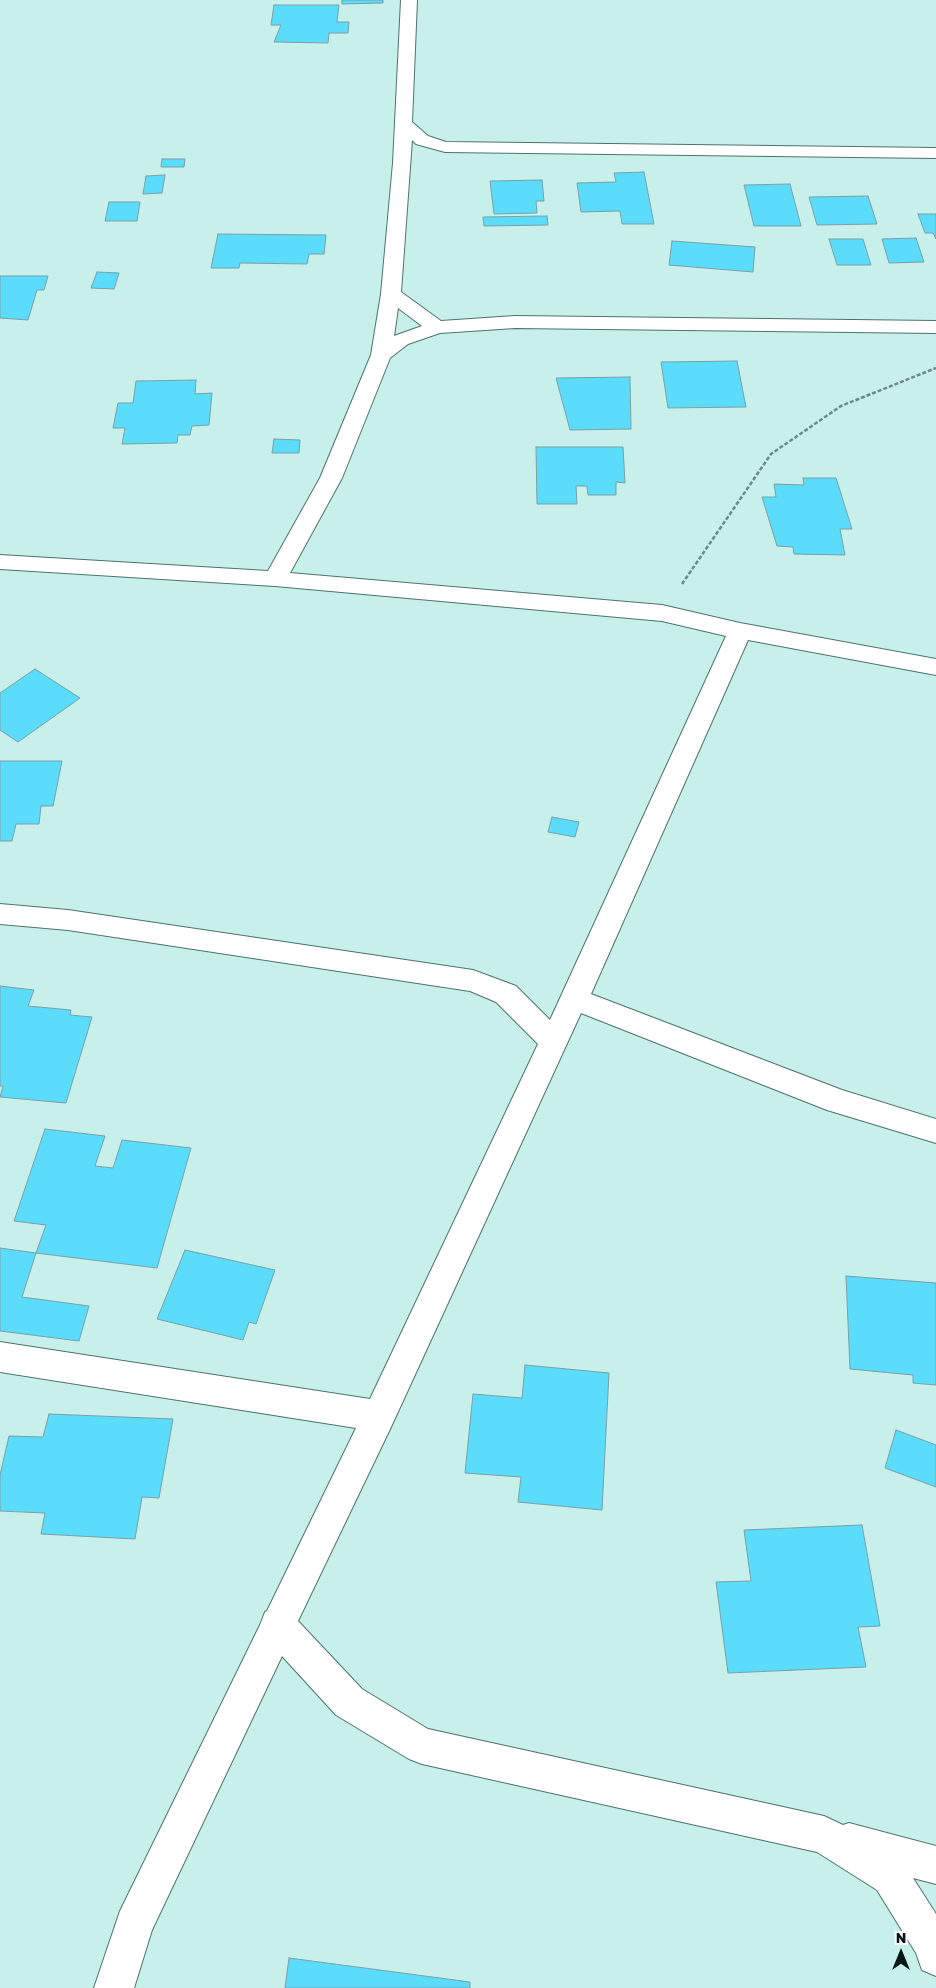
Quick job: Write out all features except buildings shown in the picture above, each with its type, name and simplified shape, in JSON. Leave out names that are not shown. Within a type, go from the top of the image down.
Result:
[{"type":"street","points":[[275,579],[331,478],[381,355],[391,294],[405,125],[409,0]]},
{"type":"street","points":[[405,125],[422,140],[444,147],[936,153]]},
{"type":"street","points":[[402,163],[444,147]]},
{"type":"street","points":[[391,294],[437,327]]},
{"type":"street","points":[[381,355],[401,340],[437,327],[515,322],[936,327]]},
{"type":"street","points":[[0,562],[275,579],[662,613],[740,631],[936,667]]},
{"type":"street","points":[[114,1988],[134,1925],[277,1624],[379,1416],[553,1040],[575,999],[740,631]]},
{"type":"street","points":[[0,914],[68,920],[473,981],[506,994],[553,1040]]},
{"type":"street","points":[[575,999],[837,1101],[936,1131]]},
{"type":"street","points":[[0,1357],[379,1416]]},
{"type":"street","points":[[277,1624],[349,1702],[422,1746],[824,1835],[936,1865]]},
{"type":"street","points":[[824,1835],[890,1876],[935,1947],[936,1956]]},
{"type":"path","points":[[662,613],[771,454],[841,406],[936,368]]}]
